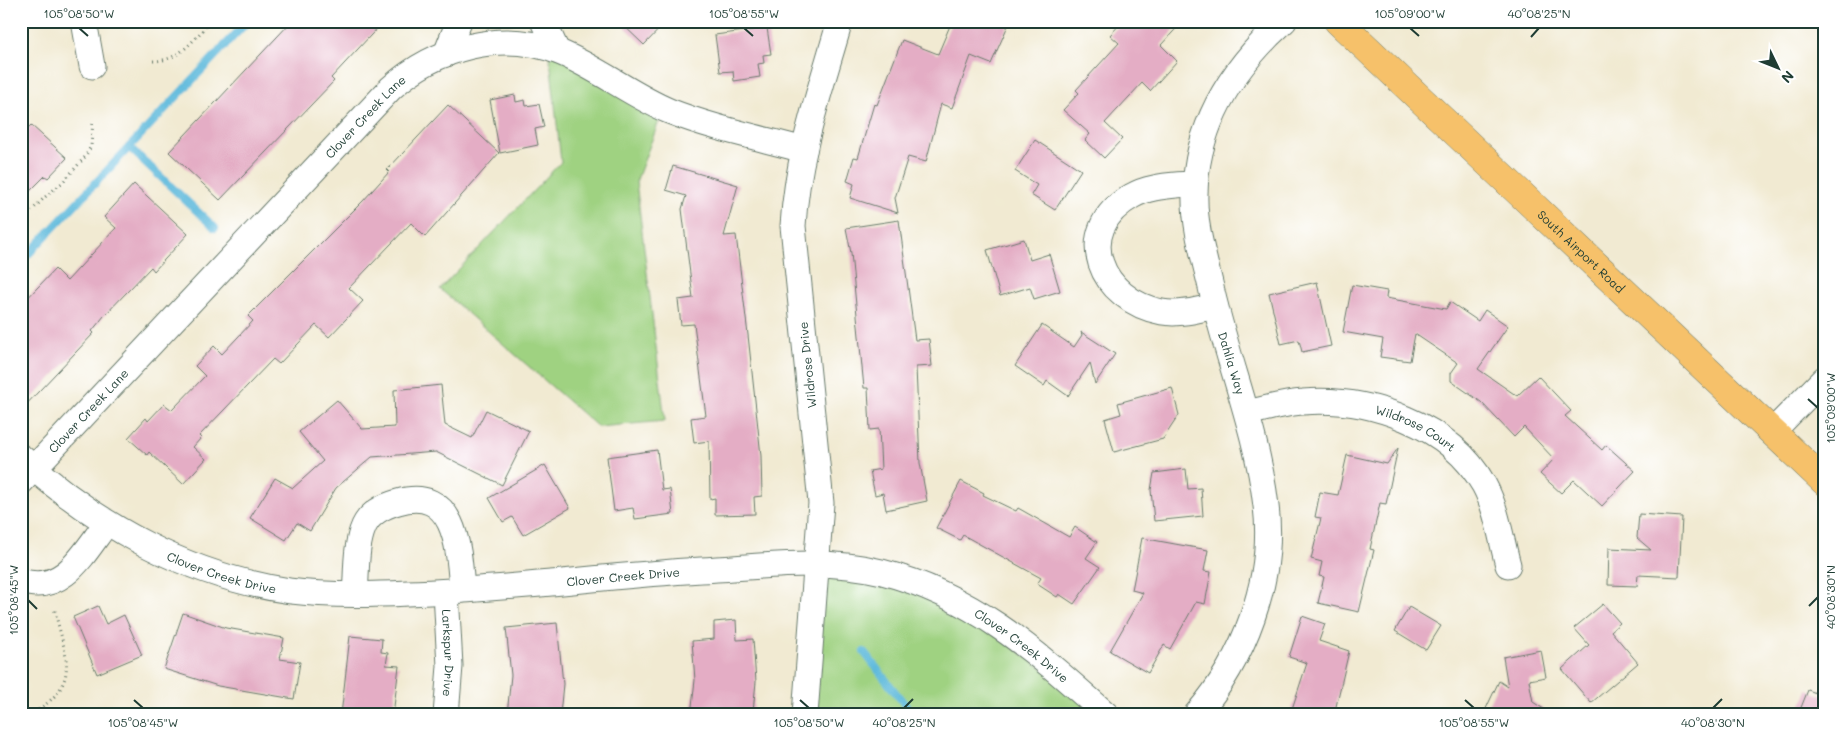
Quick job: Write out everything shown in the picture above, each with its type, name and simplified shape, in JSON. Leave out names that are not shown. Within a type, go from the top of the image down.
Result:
[{"type":"main road","name":"South Airport Road","points":[[1338,21],[1824,481]]},
{"type":"street","points":[[84,21],[92,66]]},
{"type":"street","points":[[446,54],[459,21]]},
{"type":"street","points":[[543,21],[557,52]]},
{"type":"street","name":"Wildrose Drive","points":[[805,715],[821,488],[793,226],[794,200],[804,150],[840,21]]},
{"type":"street","name":"Dahlia Way","points":[[1196,715],[1219,686],[1240,652],[1255,610],[1264,564],[1267,525],[1266,506],[1247,413],[1215,306],[1198,228],[1195,184],[1204,134],[1217,103],[1250,54],[1284,21]]},
{"type":"street","name":"Clover Creek Lane","points":[[25,469],[391,88],[418,67],[446,54],[478,45],[528,44],[557,52],[643,99],[669,111],[804,150]]},
{"type":"street","points":[[1195,184],[1145,191],[1121,203],[1110,215],[1101,232],[1098,247],[1099,260],[1106,276],[1113,285],[1124,295],[1144,307],[1170,313],[1215,306]]},
{"type":"street","points":[[1772,432],[1824,379]]},
{"type":"street","name":"Wildrose Court","points":[[1247,413],[1303,402],[1341,403],[1392,415],[1424,427],[1452,447],[1478,476],[1491,501],[1508,565]]},
{"type":"street","name":"Clover Creek Drive","points":[[25,469],[106,524],[156,550],[231,578],[291,591],[355,594],[454,591],[639,574],[816,564],[856,566],[879,571],[930,588],[959,601],[1021,641],[1108,715]]},
{"type":"street","points":[[355,594],[364,526],[377,511],[403,500],[422,501],[432,504],[448,520],[458,545],[454,591]]},
{"type":"street","points":[[21,581],[49,584],[60,578],[70,570],[106,524]]},
{"type":"street","name":"Larkspur Drive","points":[[446,715],[454,591]]},
{"type":"path","points":[[153,61],[169,59],[179,54],[211,21]]},
{"type":"path","points":[[21,66],[28,66]]},
{"type":"path","points":[[21,222],[83,160],[91,146],[93,122]]},
{"type":"path","points":[[30,715],[50,702],[61,691],[66,680],[66,666],[52,599]]},
{"type":"green space","points":[[549,49],[664,108],[636,182],[665,421],[598,427],[440,289],[561,162]]},
{"type":"green space","points":[[816,564],[930,588],[1107,715],[805,715]]},
{"type":"building","points":[[292,21],[384,21],[331,78],[334,81],[220,200],[169,152]]},
{"type":"building","points":[[619,21],[667,21],[644,45]]},
{"type":"building","points":[[952,21],[1010,21],[991,64],[971,56],[952,108],[941,104],[926,162],[908,157],[895,198],[898,213],[850,198],[854,184],[847,181],[854,157],[858,158],[874,104],[877,105],[902,40],[938,54]]},
{"type":"building","points":[[1123,21],[1183,21],[1161,45],[1177,61],[1150,91],[1142,83],[1105,123],[1122,139],[1104,158],[1085,140],[1090,134],[1063,110],[1079,93],[1076,90],[1119,43],[1110,35]]},
{"type":"building","points":[[767,28],[771,54],[763,55],[764,63],[758,64],[760,77],[734,81],[733,71],[720,72],[715,35]]},
{"type":"building","points":[[515,95],[516,102],[525,100],[526,106],[539,104],[544,127],[535,129],[538,145],[500,153],[490,100]]},
{"type":"building","points":[[448,105],[499,153],[425,237],[411,223],[349,288],[363,301],[329,337],[316,325],[279,364],[273,359],[199,436],[201,438],[193,447],[206,459],[183,484],[149,452],[147,455],[128,438],[146,418],[148,421],[164,404],[172,410],[205,376],[195,366],[214,346],[222,354],[253,321],[248,316],[363,201],[389,172],[387,170]]},
{"type":"building","points":[[31,125],[67,158],[48,178],[45,176],[21,200],[21,135]]},
{"type":"building","points":[[1035,140],[1081,170],[1055,210],[1031,195],[1037,185],[1015,171]]},
{"type":"building","points":[[673,166],[738,185],[724,236],[736,235],[748,335],[761,456],[762,496],[754,497],[755,514],[715,515],[715,498],[710,499],[709,441],[694,443],[691,418],[706,416],[694,324],[681,325],[678,300],[693,298],[682,209],[686,196],[666,190]]},
{"type":"building","points":[[134,184],[188,234],[154,271],[151,267],[104,316],[92,331],[94,333],[21,410],[21,305],[55,269],[67,281],[116,228],[104,217]]},
{"type":"building","points":[[899,220],[915,340],[929,339],[932,366],[916,367],[920,463],[927,501],[886,510],[883,493],[875,495],[870,471],[881,469],[879,429],[870,430],[868,388],[864,388],[851,253],[846,228]]},
{"type":"building","points":[[1024,239],[1030,260],[1049,254],[1060,291],[1034,299],[1030,287],[1000,296],[987,250]]},
{"type":"building","points":[[1317,282],[1331,346],[1302,352],[1299,340],[1281,344],[1269,293]]},
{"type":"building","points":[[1352,285],[1387,291],[1386,298],[1446,309],[1450,302],[1478,321],[1485,310],[1508,326],[1478,369],[1517,396],[1538,376],[1571,411],[1565,416],[1602,450],[1606,445],[1635,471],[1602,506],[1574,480],[1561,493],[1540,474],[1554,459],[1524,427],[1514,437],[1481,402],[1451,381],[1451,373],[1458,363],[1415,334],[1410,361],[1380,357],[1383,339],[1343,332]]},
{"type":"building","points":[[1042,325],[1074,347],[1082,335],[1081,332],[1115,354],[1095,384],[1090,363],[1068,396],[1047,381],[1044,386],[1015,366]]},
{"type":"building","points":[[441,385],[445,425],[472,438],[486,410],[529,431],[502,485],[436,452],[372,457],[336,488],[310,531],[297,523],[286,540],[250,518],[275,478],[293,488],[323,461],[299,432],[337,400],[362,429],[395,427],[394,390]]},
{"type":"building","points":[[1172,388],[1179,415],[1163,439],[1114,452],[1105,419],[1121,414],[1118,403]]},
{"type":"building","points":[[1398,448],[1386,504],[1380,503],[1370,549],[1374,550],[1359,612],[1318,603],[1324,577],[1319,576],[1322,562],[1311,559],[1321,518],[1315,517],[1320,492],[1338,495],[1347,455],[1387,464]]},
{"type":"building","points":[[657,450],[662,490],[670,489],[673,514],[635,519],[633,508],[614,511],[607,457]]},
{"type":"building","points":[[545,465],[570,508],[523,535],[512,517],[503,522],[489,498]]},
{"type":"building","points":[[1186,469],[1188,489],[1201,488],[1203,516],[1154,521],[1151,490],[1154,473]]},
{"type":"building","points":[[961,481],[984,493],[983,495],[1016,511],[1018,508],[1069,537],[1075,527],[1097,542],[1086,558],[1100,567],[1074,604],[1059,594],[1057,597],[1037,584],[1041,578],[963,535],[960,540],[936,528]]},
{"type":"building","points":[[1639,514],[1682,517],[1679,577],[1638,575],[1637,586],[1608,585],[1609,548],[1651,550],[1637,538]]},
{"type":"building","points":[[1142,538],[1208,550],[1204,571],[1211,572],[1205,604],[1196,602],[1170,649],[1164,645],[1148,673],[1110,651],[1143,593],[1132,590]]},
{"type":"building","points":[[1603,604],[1620,623],[1611,631],[1638,663],[1591,703],[1562,669],[1589,645],[1574,628]]},
{"type":"building","points":[[98,606],[106,624],[124,615],[142,655],[97,674],[73,617]]},
{"type":"building","points":[[1409,607],[1441,626],[1426,650],[1395,631]]},
{"type":"building","points":[[183,613],[226,628],[284,638],[280,659],[300,662],[294,699],[218,686],[164,669]]},
{"type":"building","points":[[1302,616],[1325,624],[1319,641],[1349,651],[1334,715],[1290,715],[1307,663],[1289,657]]},
{"type":"building","points":[[736,620],[737,640],[753,639],[756,682],[753,711],[735,710],[734,715],[691,715],[695,680],[692,641],[714,639],[714,622]]},
{"type":"building","points":[[557,623],[563,684],[560,715],[507,715],[511,675],[506,628]]},
{"type":"building","points":[[350,636],[382,639],[381,652],[388,653],[386,665],[399,666],[393,715],[341,715]]},
{"type":"building","points":[[1541,650],[1546,677],[1529,680],[1533,702],[1553,715],[1483,715],[1499,681],[1508,687],[1503,657]]},
{"type":"building","points":[[1808,690],[1824,696],[1824,715],[1798,715]]},
{"type":"waterway","points":[[21,262],[248,21]]},
{"type":"waterway","points":[[129,147],[215,228]]},
{"type":"waterway","points":[[864,652],[913,715]]}]
